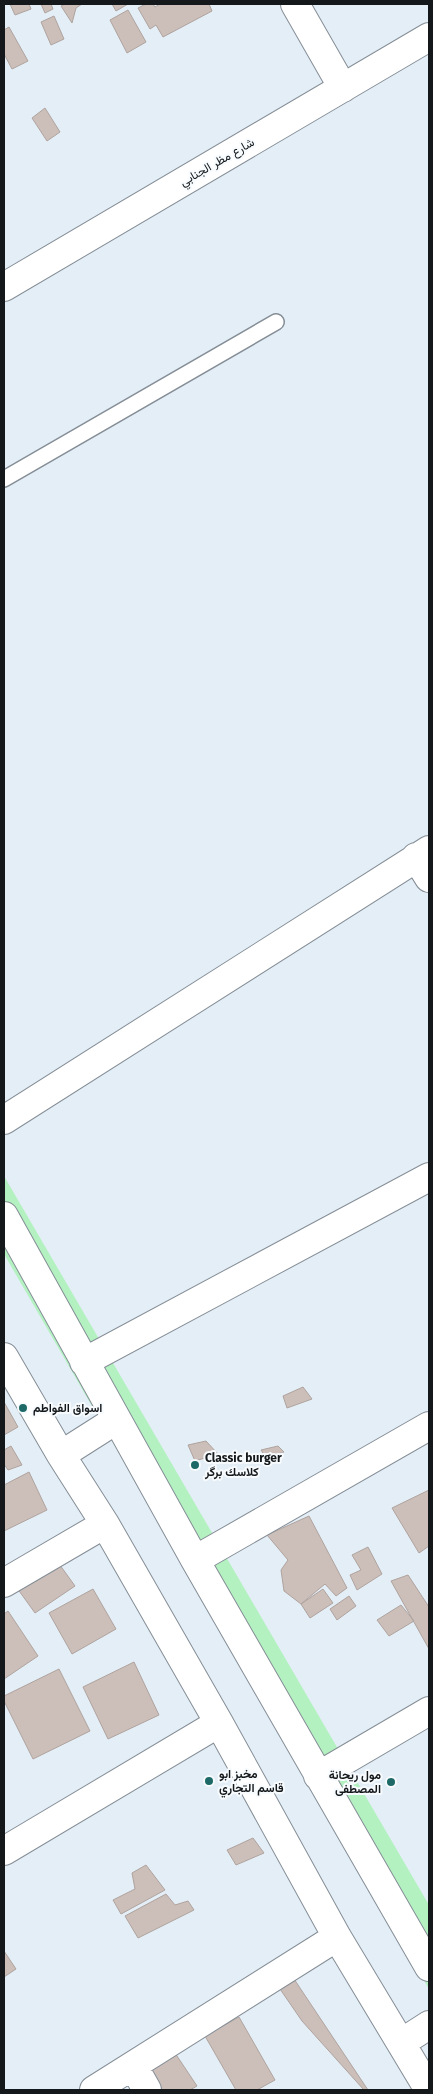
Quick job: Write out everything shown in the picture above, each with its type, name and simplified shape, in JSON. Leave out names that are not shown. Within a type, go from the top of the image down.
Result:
[{"type":"street","points":[[295,4],[342,88]]},
{"type":"street","name":"شارع مظر الجنابي","points":[[4,287],[429,37]]},
{"type":"street","points":[[4,1120],[425,862]]},
{"type":"street","points":[[84,1362],[429,1177]]},
{"type":"street","points":[[4,1216],[195,1560],[429,1967]]},
{"type":"street","points":[[4,1358],[61,1455],[105,1524],[219,1723],[336,1936],[429,2090]]},
{"type":"street","points":[[61,1455],[116,1420]]},
{"type":"street","points":[[195,1560],[429,1426]]},
{"type":"street","points":[[4,1583],[105,1524]]},
{"type":"street","points":[[318,1776],[429,1711]]},
{"type":"street","points":[[4,1851],[219,1723]]},
{"type":"street","points":[[94,2090],[134,2067],[336,1936]]},
{"type":"street","points":[[401,2043],[429,2025]]},
{"type":"street","points":[[134,2067],[147,2090]]},
{"type":"lane","points":[[4,479],[276,322]]},
{"type":"green space","points":[[4,1176],[429,1905],[429,1989],[4,1254]]},
{"type":"building","points":[[10,4],[29,4],[31,9],[15,15]]},
{"type":"building","points":[[41,4],[51,4],[53,9],[45,13]]},
{"type":"building","points":[[65,4],[82,4],[76,8],[72,23],[61,6]]},
{"type":"building","points":[[112,4],[128,4],[116,11]]},
{"type":"building","points":[[146,4],[153,4],[155,7],[160,4],[209,4],[212,11],[163,37],[156,25],[150,29],[138,8]]},
{"type":"building","points":[[128,10],[146,42],[127,53],[110,20]]},
{"type":"building","points":[[54,16],[64,39],[51,45],[41,22]]},
{"type":"building","points":[[9,27],[28,61],[12,69],[4,54],[4,30]]},
{"type":"building","points":[[45,108],[60,132],[47,141],[32,118]]},
{"type":"building","points":[[303,1387],[312,1399],[287,1408],[283,1396]]},
{"type":"building","points":[[4,1402],[18,1427],[4,1435]]},
{"type":"building","points":[[206,1441],[218,1454],[195,1461],[188,1445]]},
{"type":"building","points":[[11,1446],[22,1465],[8,1470],[4,1464],[4,1450]]},
{"type":"building","points":[[278,1446],[284,1452],[266,1458],[261,1450]]},
{"type":"building","points":[[29,1472],[47,1510],[4,1531],[4,1485]]},
{"type":"building","points":[[429,1490],[429,1546],[419,1553],[392,1508]]},
{"type":"building","points":[[309,1516],[347,1588],[336,1596],[325,1584],[301,1604],[284,1591],[281,1570],[288,1560],[267,1535]]},
{"type":"building","points":[[368,1547],[382,1574],[357,1590],[350,1575],[361,1570],[352,1555]]},
{"type":"building","points":[[57,1561],[75,1586],[35,1613],[17,1588]]},
{"type":"building","points":[[408,1575],[429,1607],[429,1649],[391,1581]]},
{"type":"building","points":[[93,1589],[116,1629],[72,1654],[49,1613]]},
{"type":"building","points":[[323,1589],[333,1603],[310,1618],[301,1604]]},
{"type":"building","points":[[349,1596],[356,1606],[337,1620],[330,1609]]},
{"type":"building","points":[[401,1605],[414,1621],[389,1636],[377,1620]]},
{"type":"building","points":[[8,1611],[38,1656],[4,1679],[4,1614]]},
{"type":"building","points":[[134,1662],[159,1715],[108,1739],[83,1687]]},
{"type":"building","points":[[59,1669],[90,1731],[33,1759],[4,1701],[4,1696]]},
{"type":"building","points":[[253,1838],[264,1853],[236,1865],[227,1850]]},
{"type":"building","points":[[146,1865],[165,1890],[121,1914],[113,1900],[135,1889],[132,1873]]},
{"type":"building","points":[[166,1894],[175,1905],[188,1901],[194,1910],[138,1938],[125,1916]]},
{"type":"building","points":[[4,1951],[16,1969],[4,1977]]},
{"type":"building","points":[[294,1979],[368,2090],[364,2090],[302,2021],[280,1989]]},
{"type":"building","points":[[239,2017],[275,2080],[257,2090],[236,2090],[205,2036]]},
{"type":"building","points":[[175,2053],[197,2086],[190,2090],[162,2090],[149,2070]]},
{"type":"place","name":"اسواق الفواطم","points":[[23,1408]]},
{"type":"place","name":"Classic burger كلاسك برگر","points":[[195,1465]]},
{"type":"place","name":"مخبز ابو قاسم التجاري","points":[[209,1781]]},
{"type":"place","name":"مول ريحانة المصطفى","points":[[391,1782]]}]
